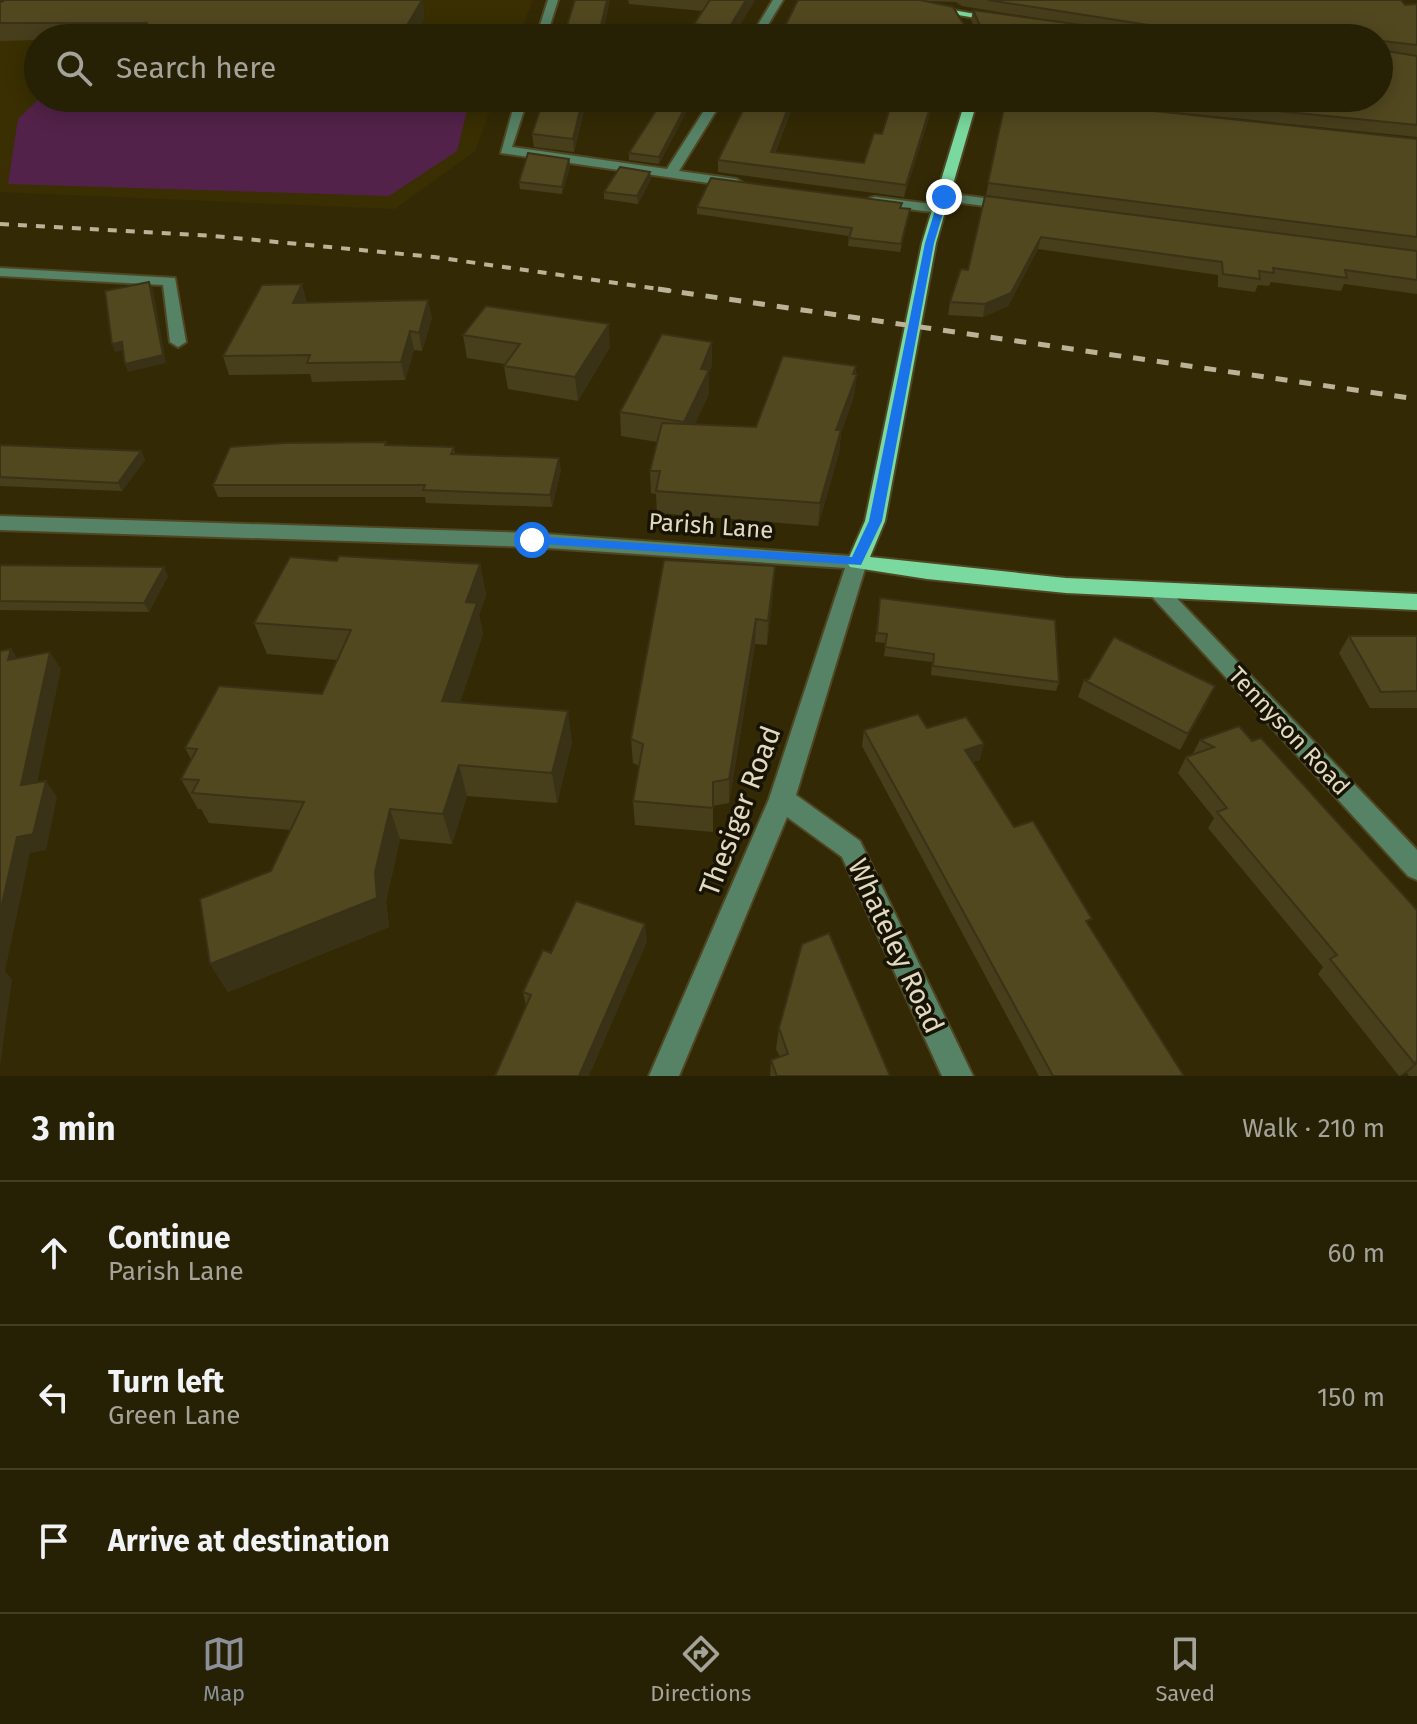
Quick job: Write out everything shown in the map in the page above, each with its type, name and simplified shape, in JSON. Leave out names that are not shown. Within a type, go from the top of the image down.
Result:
[{"type":"main road","points":[[876,0],[1015,21]]},
{"type":"main road","points":[[948,0],[966,23]]},
{"type":"main road","points":[[857,562],[875,521],[929,243],[968,112]]},
{"type":"main road","name":"Parish Lane","points":[[857,562],[925,573],[1161,594],[1417,602]]},
{"type":"street","points":[[545,24],[553,0]]},
{"type":"street","points":[[763,24],[778,0]]},
{"type":"street","points":[[517,112],[505,150],[749,185]]},
{"type":"street","points":[[670,175],[709,112]]},
{"type":"street","points":[[860,199],[1023,207]]},
{"type":"street","points":[[0,272],[170,281],[178,342]]},
{"type":"street","name":"Parish Lane","points":[[0,523],[532,540],[857,562]]},
{"type":"street","name":"Thesiger Road","points":[[664,1076],[782,799],[857,562]]},
{"type":"street","name":"Tennyson Road","points":[[1161,594],[1417,868]]},
{"type":"street","name":"Whateley Road","points":[[782,799],[851,849],[958,1076]]},
{"type":"shaded area","points":[[0,0],[533,0],[524,24],[24,24],[24,112],[490,112],[475,151],[395,209],[0,192]]},
{"type":"shaded area","points":[[25,112],[467,112],[457,151],[389,196],[8,184],[18,119]]},
{"type":"building","points":[[5,0],[422,0],[408,24],[0,23],[0,3]]},
{"type":"building","points":[[575,0],[607,0],[601,24],[567,24]]},
{"type":"building","points":[[710,0],[746,0],[731,24],[694,24]]},
{"type":"building","points":[[798,0],[920,0],[953,7],[964,24],[786,24]]},
{"type":"building","points":[[988,0],[1401,0],[1405,5],[1417,4],[1417,45],[1393,42],[1393,24],[1142,24]]},
{"type":"building","points":[[973,10],[1074,24],[979,24]]},
{"type":"building","points":[[1393,52],[1417,56],[1417,125],[1288,112],[1393,112]]},
{"type":"building","points":[[539,112],[580,112],[573,139],[532,134]]},
{"type":"building","points":[[655,112],[683,112],[659,157],[629,153]]},
{"type":"building","points":[[742,112],[787,112],[771,152],[864,163],[874,133],[882,134],[889,112],[929,112],[906,185],[718,160]]},
{"type":"building","points":[[1003,112],[1163,112],[1417,139],[1417,237],[988,183]]},
{"type":"building","points":[[528,153],[569,159],[562,187],[519,182]]},
{"type":"building","points":[[620,167],[650,172],[637,196],[604,192]]},
{"type":"building","points":[[711,178],[902,203],[900,208],[910,209],[901,244],[849,238],[852,228],[697,207]]},
{"type":"building","points":[[985,196],[1417,251],[1417,280],[1345,270],[1347,278],[1273,268],[1274,273],[1259,271],[1260,279],[1223,274],[1222,262],[1041,237],[1011,293],[985,304],[950,302],[961,269],[968,270]]},
{"type":"building","points":[[149,282],[163,355],[125,364],[122,342],[112,344],[105,291]]},
{"type":"building","points":[[302,284],[293,303],[428,300],[419,333],[410,331],[401,362],[307,363],[310,355],[223,356],[262,285]]},
{"type":"building","points":[[486,306],[609,324],[575,377],[504,366],[520,344],[463,335]]},
{"type":"building","points":[[662,334],[712,342],[701,369],[709,370],[684,422],[620,412]]},
{"type":"building","points":[[783,356],[856,366],[853,374],[857,374],[836,430],[841,430],[820,503],[656,491],[660,471],[650,471],[662,423],[756,427]]},
{"type":"building","points":[[386,442],[385,445],[454,447],[451,454],[559,458],[550,495],[423,490],[425,485],[213,485],[230,447]]},
{"type":"building","points":[[0,445],[141,451],[118,483],[0,477]]},
{"type":"building","points":[[339,556],[480,564],[466,602],[477,603],[442,701],[568,711],[552,773],[459,765],[443,814],[390,809],[375,872],[377,898],[210,964],[200,899],[271,871],[304,802],[192,793],[199,780],[181,779],[197,749],[185,748],[219,686],[322,694],[351,630],[254,623],[290,557],[337,561]]},
{"type":"building","points":[[664,560],[775,566],[768,621],[756,619],[729,779],[713,782],[713,808],[633,801],[643,744],[631,739]]},
{"type":"building","points":[[0,565],[164,567],[144,603],[0,601]]},
{"type":"building","points":[[880,598],[1055,620],[1059,682],[933,666],[934,654],[885,647],[887,634],[877,633]]},
{"type":"building","points":[[1349,636],[1417,636],[1417,691],[1381,692]]},
{"type":"building","points":[[1114,637],[1215,686],[1188,734],[1084,680],[1089,679]]},
{"type":"building","points":[[11,649],[8,660],[50,652],[21,785],[46,781],[33,834],[17,837],[0,913],[0,651]]},
{"type":"building","points":[[918,714],[927,728],[966,717],[984,744],[965,750],[1014,827],[1033,821],[1092,919],[1086,921],[1184,1076],[1053,1076],[864,730]]},
{"type":"building","points":[[1239,726],[1252,741],[1261,738],[1417,910],[1417,1062],[1414,1063],[1330,959],[1337,955],[1217,812],[1227,808],[1186,757],[1214,747],[1200,740]]},
{"type":"building","points":[[576,901],[645,924],[579,1076],[495,1076],[531,995],[523,992],[543,950],[551,953]]},
{"type":"building","points":[[829,933],[890,1076],[777,1076],[771,1060],[788,1054],[779,1028],[802,944]]},
{"type":"railway","points":[[0,224],[214,236],[434,257],[658,289]]},
{"type":"railway","points":[[658,289],[672,291]]},
{"type":"railway","points":[[658,289],[1417,399]]},
{"type":"route","points":[[532,540],[857,562],[875,521],[929,243],[944,197]]}]
